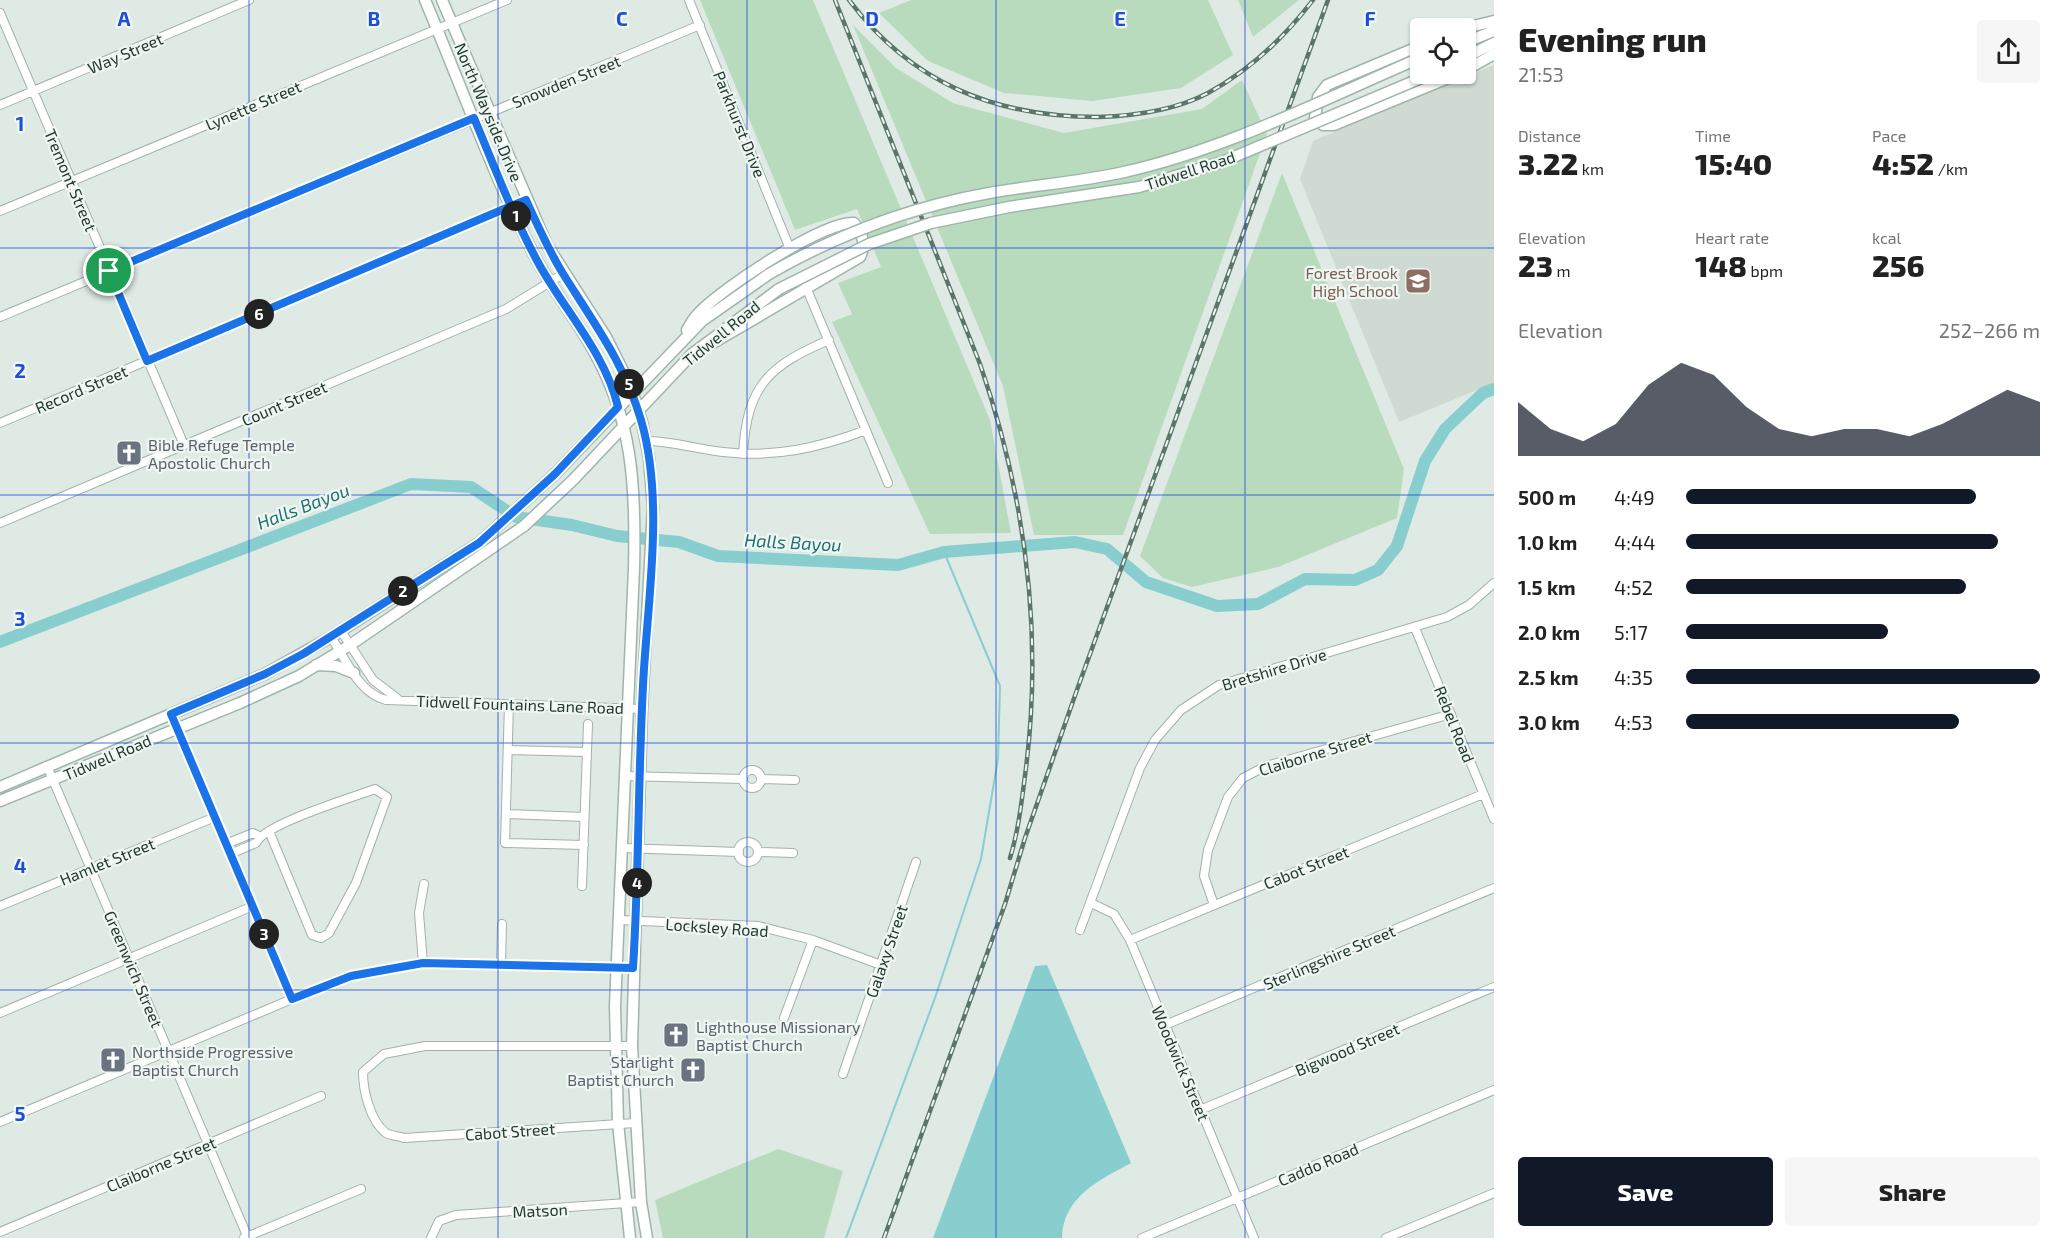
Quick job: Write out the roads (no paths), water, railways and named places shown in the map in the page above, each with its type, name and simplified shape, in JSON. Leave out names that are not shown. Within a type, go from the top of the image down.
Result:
[{"type":"main road","name":"North Wayside Drive","points":[[425,0],[511,206],[550,282],[592,347],[618,407],[632,458],[636,504],[624,776],[616,1046],[618,1123],[630,1238]]},
{"type":"main road","name":"North Wayside Drive","points":[[442,0],[526,200],[563,274],[606,337],[633,393],[646,441],[653,507],[642,709],[632,1046],[634,1123],[641,1202],[647,1238]]},
{"type":"main road","points":[[1476,25],[1494,21]]},
{"type":"main road","points":[[1476,38],[1494,31]]},
{"type":"main road","points":[[1476,52],[1494,43]]},
{"type":"main road","points":[[1410,50],[1327,85],[1318,97],[1314,114],[1317,121],[1323,125],[1334,125],[1434,84]]},
{"type":"main road","points":[[1476,64],[1494,54]]},
{"type":"main road","name":"Tidwell Road","points":[[0,787],[265,674],[336,634],[479,543],[555,474],[680,342],[728,301],[770,274],[829,242],[922,207],[991,192],[1123,172],[1173,159],[1219,144],[1410,62]]},
{"type":"main road","name":"Tidwell Road","points":[[0,801],[240,703],[345,648],[497,547],[524,526],[573,480],[692,354],[779,289],[869,243],[930,223],[1009,207],[1139,187],[1222,162],[1410,83]]},
{"type":"main road","points":[[680,342],[697,315],[734,284],[790,249],[843,222],[854,223],[861,231],[864,250],[860,257],[806,287],[726,338],[692,354]]},
{"type":"main road","points":[[316,665],[336,666],[354,673]]},
{"type":"street","name":"Way Street","points":[[0,105],[249,0]]},
{"type":"street","name":"Lynette Street","points":[[0,211],[507,0]]},
{"type":"street","name":"Parkhurst Drive","points":[[689,0],[790,249]]},
{"type":"street","name":"Tremont Street","points":[[0,13],[184,446]]},
{"type":"street","name":"Snowden Street","points":[[0,317],[474,118],[700,26]]},
{"type":"street","name":"Record Street","points":[[0,423],[526,200]]},
{"type":"street","name":"Count Street","points":[[0,523],[506,309],[563,274]]},
{"type":"street","points":[[806,287],[888,483]]},
{"type":"street","points":[[743,454],[748,410],[762,385],[788,359],[829,340]]},
{"type":"street","points":[[646,441],[667,441],[743,454],[784,453],[812,448],[866,430]]},
{"type":"street","name":"Bretshire Drive","points":[[1080,930],[1140,768],[1155,740],[1180,710],[1219,685],[1447,617],[1469,605],[1494,584]]},
{"type":"street","name":"Rebel Road","points":[[1415,628],[1494,819]]},
{"type":"street","name":"Tidwell Fountains Lane Road","points":[[336,634],[373,680],[398,699]]},
{"type":"street","name":"Tidwell Fountains Lane Road","points":[[345,648],[354,673],[376,698],[642,709]]},
{"type":"street","points":[[509,704],[505,843],[584,845]]},
{"type":"street","points":[[171,714],[292,999]]},
{"type":"street","name":"Claiborne Street","points":[[1214,905],[1204,876],[1208,850],[1228,796],[1243,778],[1266,766],[1451,714]]},
{"type":"street","points":[[582,886],[588,724]]},
{"type":"street","points":[[508,750],[587,752]]},
{"type":"street","name":"Greenwich Street","points":[[47,766],[246,1237]]},
{"type":"street","points":[[624,776],[743,779],[746,772],[754,770],[761,778],[795,780]]},
{"type":"street","points":[[230,854],[256,843],[259,836],[269,831],[375,789],[387,796],[356,883],[329,933],[321,938],[312,935],[269,831]]},
{"type":"street","name":"Cabot Street","points":[[1130,940],[1483,794]]},
{"type":"street","points":[[506,813],[585,817]]},
{"type":"street","name":"Hamlet Street","points":[[0,906],[215,817]]},
{"type":"street","points":[[226,844],[253,833],[259,836]]},
{"type":"street","points":[[749,842],[756,847],[758,852],[754,860],[748,862],[742,860],[739,852],[741,846],[749,842]]},
{"type":"street","points":[[622,848],[739,852]]},
{"type":"street","points":[[758,852],[793,854]]},
{"type":"street","name":"Galaxy Street","points":[[843,1074],[916,862]]},
{"type":"street","points":[[423,963],[419,913],[424,884]]},
{"type":"street","name":"Sterlingshire Street","points":[[1165,1025],[1494,888]]},
{"type":"street","name":"Woodwick Street","points":[[1090,903],[1114,914],[1130,940],[1254,1238]]},
{"type":"street","points":[[0,1013],[253,906]]},
{"type":"street","name":"Locksley Road","points":[[619,920],[758,926],[813,940],[881,965]]},
{"type":"street","points":[[501,963],[502,924]]},
{"type":"street","points":[[784,1018],[813,940]]},
{"type":"street","points":[[0,1122],[351,976],[423,963],[501,963],[633,968]]},
{"type":"street","name":"Bigwood Street","points":[[1200,1110],[1494,987]]},
{"type":"street","name":"Cabot Street","points":[[616,1046],[425,1046],[384,1053],[363,1072],[363,1089],[377,1122],[387,1133],[404,1138],[634,1123]]},
{"type":"street","points":[[616,1046],[632,1046]]},
{"type":"street","name":"Caddo Road","points":[[1142,1238],[1494,1090]]},
{"type":"street","name":"Claiborne Street","points":[[0,1232],[321,1096]]},
{"type":"street","points":[[246,1237],[361,1189]]},
{"type":"street","points":[[1386,1238],[1494,1193]]},
{"type":"street","name":"Matson","points":[[431,1238],[439,1221],[456,1215],[641,1202]]},
{"type":"water","points":[[1047,965],[1131,1163],[1095,1183],[1076,1201],[1064,1224],[1062,1238],[933,1238],[1035,966]]},
{"type":"waterway","name":"Halls Bayou","points":[[0,642],[411,484],[471,487],[516,517],[572,525],[617,536],[679,542],[718,556],[898,565],[944,552],[1075,542],[1107,549],[1146,582],[1217,606],[1258,604],[1305,579],[1355,580],[1378,570],[1397,546],[1425,461],[1445,429],[1483,393],[1494,389]]},
{"type":"waterway","points":[[846,1238],[935,998],[981,859],[998,759],[1000,686],[944,552]]},
{"type":"railway","points":[[835,0],[980,364],[1009,463],[1026,564],[1031,615],[1032,666],[1031,717],[1026,768],[1018,825],[1010,858]]},
{"type":"railway","points":[[849,0],[873,29],[900,53],[928,73],[958,90],[990,102],[1024,110],[1098,117],[1154,111],[1182,104],[1208,93],[1238,74],[1265,52],[1313,0]]},
{"type":"railway","points":[[884,1238],[1005,904],[1025,838],[1078,687],[1328,0]]},
{"type":"place","name":"Forest Brook High School","points":[[1418,281]]},
{"type":"place","name":"Bible Refuge Temple Apostolic Church","points":[[129,453]]},
{"type":"place","name":"Lighthouse Missionary Baptist Church","points":[[676,1035]]},
{"type":"place","name":"Northside Progressive Baptist Church","points":[[113,1060]]},
{"type":"place","name":"Starlight Baptist Church","points":[[693,1070]]}]
